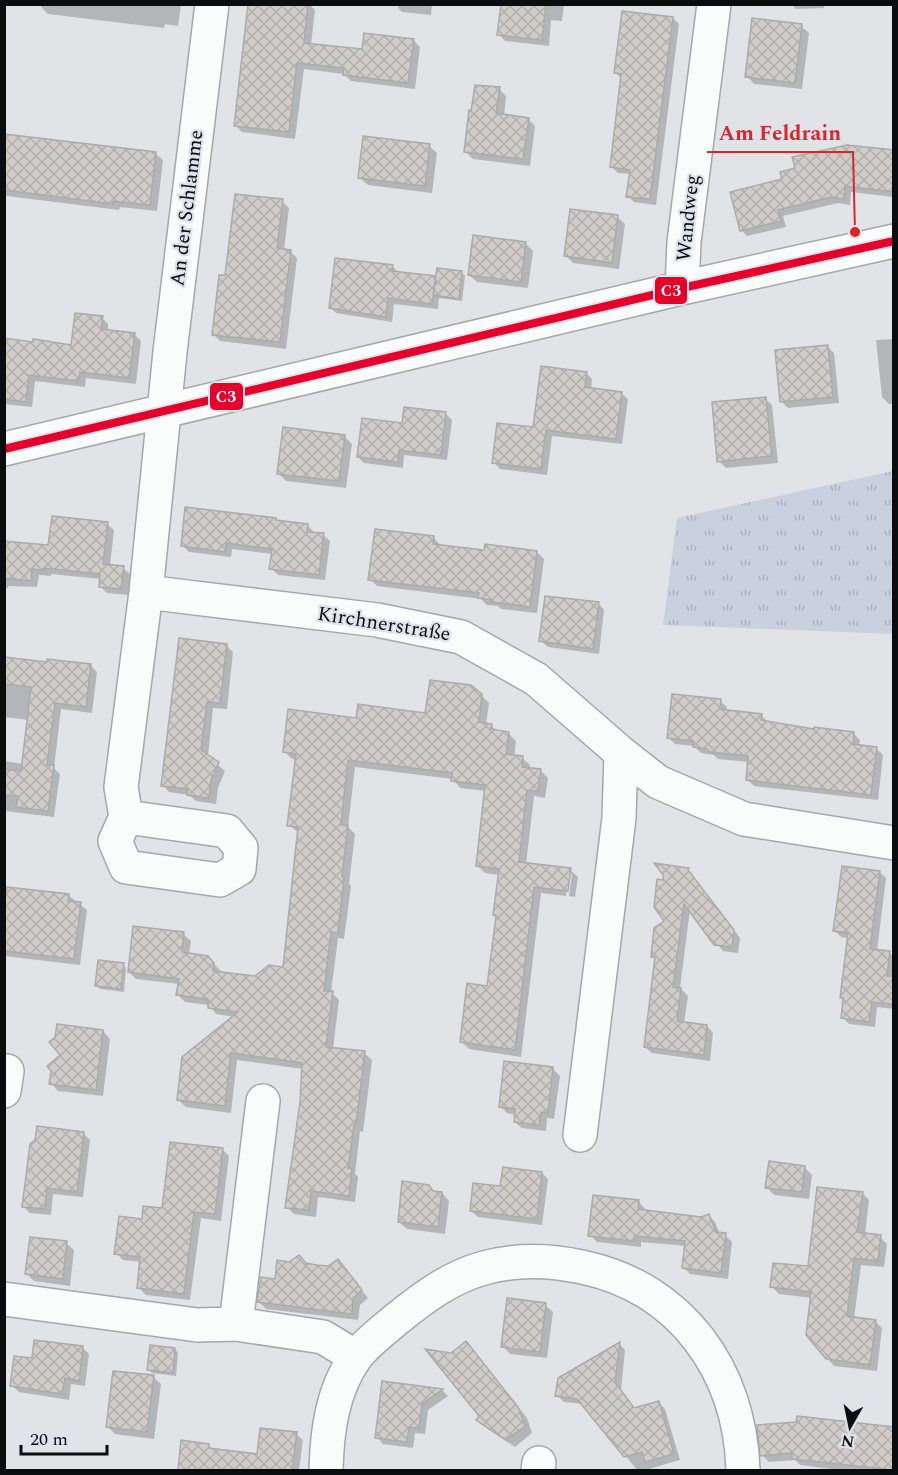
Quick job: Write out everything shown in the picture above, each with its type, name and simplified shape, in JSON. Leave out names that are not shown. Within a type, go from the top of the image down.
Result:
[{"type":"street","name":"An der Schlamme","points":[[164,411],[212,4]]},
{"type":"street","name":"Wandweg","points":[[682,288],[684,242],[714,4]]},
{"type":"street","points":[[4,449],[682,288],[894,241]]},
{"type":"street","points":[[126,817],[121,787],[146,592],[164,411]]},
{"type":"street","name":"Kirchnerstraße","points":[[146,592],[377,620],[461,637],[536,680],[658,782],[744,819],[894,843]]},
{"type":"street","points":[[579,1135],[619,818],[621,753]]},
{"type":"street","points":[[236,1324],[263,1101]]},
{"type":"street","points":[[326,1470],[327,1438],[332,1411],[341,1383],[356,1357],[419,1300],[450,1282],[483,1268],[518,1261],[562,1263],[605,1272],[642,1289],[676,1312],[698,1338],[728,1388],[737,1419],[743,1470]]},
{"type":"street","points":[[4,1299],[197,1325],[236,1324],[324,1337],[356,1357]]},
{"type":"green space","points":[[893,471],[893,634],[663,625],[677,518]]},
{"type":"building","points":[[248,4],[308,4],[304,43],[362,49],[364,33],[414,39],[408,83],[343,75],[344,68],[297,63],[289,132],[234,126]]},
{"type":"building","points":[[501,4],[546,4],[542,40],[497,35]]},
{"type":"building","points":[[622,11],[673,17],[650,199],[626,197],[630,170],[610,167],[621,74],[614,73]]},
{"type":"building","points":[[752,18],[802,24],[795,83],[745,77]]},
{"type":"building","points":[[475,85],[500,87],[496,113],[529,118],[523,159],[464,152],[469,110],[471,111]]},
{"type":"building","points":[[4,134],[156,152],[150,205],[113,201],[113,204],[4,190]]},
{"type":"building","points":[[363,136],[430,144],[425,186],[358,178]]},
{"type":"building","points":[[847,145],[894,150],[894,192],[845,186],[844,199],[831,197],[778,210],[781,221],[740,231],[730,192],[782,179],[780,172],[795,168],[792,157]]},
{"type":"building","points":[[235,194],[283,199],[277,248],[291,250],[280,342],[212,335],[219,275],[225,275]]},
{"type":"building","points":[[570,209],[618,215],[612,263],[564,256]]},
{"type":"building","points":[[473,235],[526,242],[521,282],[468,275]]},
{"type":"building","points":[[335,258],[393,265],[392,271],[436,276],[432,304],[388,298],[386,317],[329,308]]},
{"type":"building","points":[[437,268],[462,271],[459,299],[433,295]]},
{"type":"building","points":[[75,313],[103,316],[101,329],[135,333],[129,378],[80,372],[78,381],[29,375],[26,402],[4,399],[4,338],[33,342],[33,339],[71,345]]},
{"type":"building","points":[[828,345],[833,397],[780,402],[775,350]]},
{"type":"building","points":[[541,366],[587,372],[585,387],[622,392],[616,439],[546,430],[541,469],[492,463],[497,423],[533,427]]},
{"type":"building","points":[[766,397],[772,456],[717,462],[712,402]]},
{"type":"building","points":[[404,407],[446,412],[441,455],[399,450],[398,462],[357,457],[362,418],[402,423]]},
{"type":"building","points":[[283,427],[345,435],[339,481],[277,474]]},
{"type":"building","points":[[185,507],[308,524],[307,532],[324,533],[319,575],[269,569],[272,549],[226,543],[225,552],[181,546]]},
{"type":"building","points":[[52,516],[108,522],[103,564],[124,566],[121,589],[99,587],[100,574],[45,568],[45,570],[32,569],[31,581],[4,578],[4,541],[48,545]]},
{"type":"building","points":[[375,529],[434,536],[433,544],[484,550],[485,544],[537,551],[530,607],[492,602],[492,600],[478,598],[479,593],[368,580]]},
{"type":"building","points":[[545,596],[599,602],[593,649],[539,641]]},
{"type":"building","points":[[179,638],[227,644],[220,703],[207,702],[201,750],[219,762],[211,780],[209,798],[187,795],[188,789],[161,786]]},
{"type":"building","points":[[4,657],[91,664],[86,707],[55,703],[47,765],[54,765],[48,811],[16,807],[18,796],[4,795],[4,769],[21,771],[31,687],[4,684]]},
{"type":"building","points":[[430,680],[471,685],[482,694],[479,722],[492,724],[491,729],[509,732],[506,754],[523,756],[522,767],[541,769],[538,791],[527,790],[519,862],[571,868],[568,891],[534,887],[515,1050],[460,1042],[467,983],[487,986],[496,916],[493,915],[499,869],[476,866],[485,785],[451,781],[452,773],[348,760],[341,825],[348,825],[342,877],[344,877],[338,933],[331,932],[324,991],[333,991],[326,1047],[365,1051],[348,1168],[352,1169],[349,1196],[311,1191],[309,1210],[285,1208],[300,1102],[302,1063],[231,1053],[225,1106],[177,1100],[182,1057],[238,1012],[208,1008],[208,999],[176,995],[179,979],[128,972],[133,926],[184,932],[182,952],[208,956],[214,963],[213,971],[255,976],[269,965],[283,967],[298,827],[287,826],[296,754],[283,752],[288,709],[356,718],[358,704],[425,713]]},
{"type":"building","points":[[672,694],[721,699],[720,709],[762,714],[761,720],[814,729],[814,727],[854,732],[853,744],[877,747],[871,795],[746,780],[748,756],[710,752],[707,749],[693,747],[693,741],[667,738]]},
{"type":"building","points":[[654,863],[689,868],[688,870],[734,930],[732,947],[714,945],[684,904],[673,987],[681,988],[677,1021],[707,1025],[704,1055],[644,1047],[655,957],[651,957],[654,928],[664,921],[654,907],[657,879],[663,880],[663,875]]},
{"type":"building","points":[[842,866],[880,871],[870,949],[890,951],[887,976],[894,976],[894,1004],[872,1002],[869,1022],[841,1018],[843,998],[840,998],[848,933],[833,931]]},
{"type":"building","points":[[7,887],[69,894],[68,901],[81,902],[74,959],[4,951],[4,893]]},
{"type":"building","points":[[98,960],[124,963],[121,989],[95,986]]},
{"type":"building","points":[[57,1024],[103,1030],[96,1090],[49,1084],[51,1071],[47,1066],[60,1055],[49,1042],[55,1037]]},
{"type":"building","points":[[504,1061],[553,1067],[548,1113],[541,1112],[539,1125],[514,1122],[515,1109],[499,1107]]},
{"type":"building","points":[[37,1126],[84,1132],[77,1192],[47,1188],[45,1209],[22,1207],[30,1144],[35,1140]]},
{"type":"building","points":[[170,1142],[223,1148],[215,1214],[194,1212],[184,1294],[137,1288],[140,1257],[114,1254],[119,1216],[142,1219],[143,1206],[162,1208]]},
{"type":"building","points":[[769,1161],[805,1166],[802,1192],[765,1188]]},
{"type":"building","points":[[503,1167],[542,1172],[537,1219],[470,1211],[473,1183],[500,1186]]},
{"type":"building","points":[[402,1181],[429,1185],[433,1191],[442,1192],[438,1227],[398,1222]]},
{"type":"building","points":[[817,1187],[863,1192],[857,1232],[881,1235],[878,1261],[854,1258],[847,1316],[876,1320],[870,1365],[826,1359],[806,1335],[811,1292],[770,1287],[773,1263],[808,1266]]},
{"type":"building","points":[[593,1195],[639,1200],[638,1209],[701,1217],[709,1214],[716,1232],[726,1233],[721,1273],[682,1268],[685,1241],[635,1236],[634,1241],[588,1236]]},
{"type":"building","points":[[30,1237],[67,1241],[63,1279],[25,1274]]},
{"type":"building","points":[[299,1255],[306,1263],[317,1265],[328,1266],[338,1259],[362,1290],[353,1298],[352,1314],[257,1302],[261,1277],[275,1279],[277,1260],[289,1262]]},
{"type":"building","points":[[507,1298],[546,1303],[540,1352],[501,1347]]},
{"type":"building","points":[[34,1340],[83,1346],[79,1381],[65,1378],[62,1394],[10,1386],[14,1356],[32,1358]]},
{"type":"building","points":[[466,1341],[518,1407],[525,1426],[506,1440],[476,1420],[479,1416],[425,1349],[451,1353]]},
{"type":"building","points":[[620,1342],[615,1382],[634,1408],[659,1401],[674,1454],[645,1462],[642,1452],[624,1457],[577,1399],[555,1396],[558,1378]]},
{"type":"building","points":[[150,1345],[175,1348],[173,1373],[147,1370]]},
{"type":"building","points":[[113,1371],[154,1375],[147,1432],[106,1427]]},
{"type":"building","points":[[382,1381],[443,1389],[422,1404],[419,1428],[409,1427],[407,1442],[375,1438]]},
{"type":"building","points":[[797,1416],[894,1427],[894,1470],[792,1459],[792,1453],[760,1456],[757,1425],[796,1422]]},
{"type":"building","points":[[260,1428],[297,1432],[292,1470],[178,1470],[181,1440],[209,1444],[209,1448],[257,1454]]},
{"type":"transit line","name":"C3","points":[[4,449],[682,288],[894,241]]},
{"type":"place","name":"Am Feldrain","points":[[855,232]]}]
